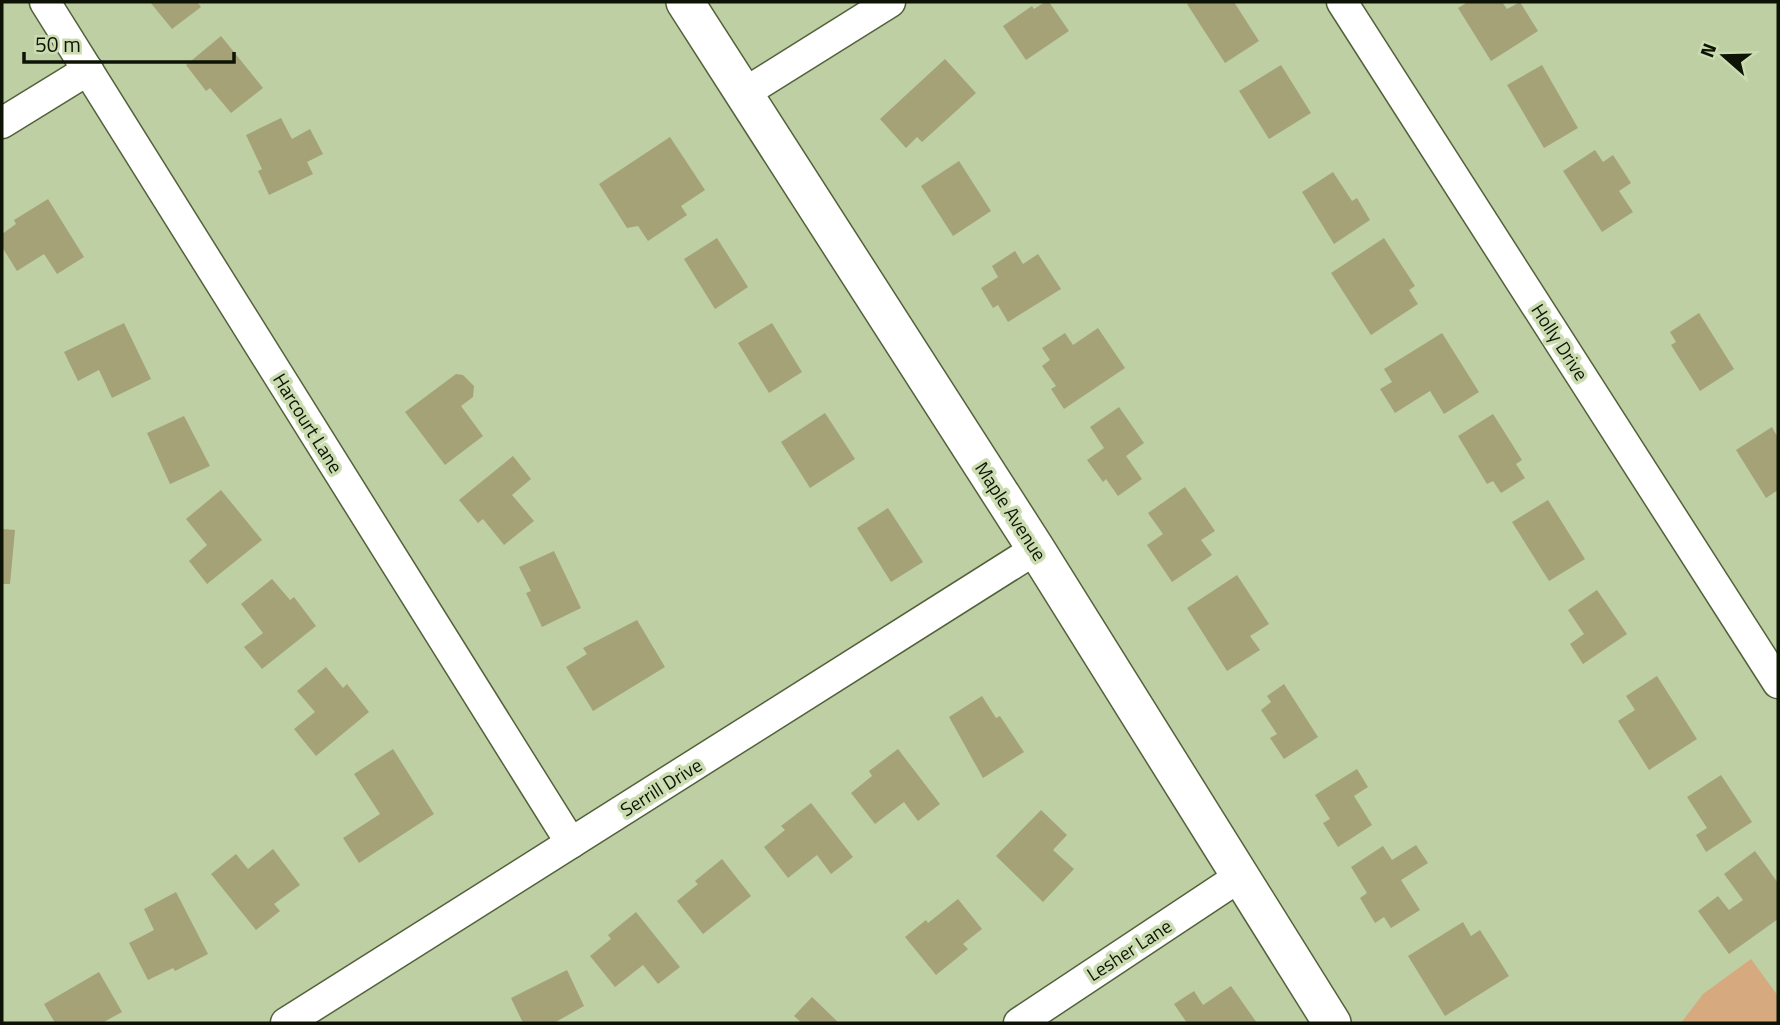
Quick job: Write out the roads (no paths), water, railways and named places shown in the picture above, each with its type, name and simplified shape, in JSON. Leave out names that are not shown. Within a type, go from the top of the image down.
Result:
[{"type":"street","name":"Harcourt Lane","points":[[46,2],[571,843]]},
{"type":"street","name":"Maple Avenue","points":[[685,2],[1036,549],[1332,1023]]},
{"type":"street","points":[[743,94],[890,2]]},
{"type":"street","name":"Holly Drive","points":[[1342,2],[1778,683]]},
{"type":"street","points":[[2,123],[88,70]]},
{"type":"street","name":"Serrill Drive","points":[[286,1023],[1036,549]]},
{"type":"street","name":"Lesher Lane","points":[[1019,1023],[1239,877]]}]
